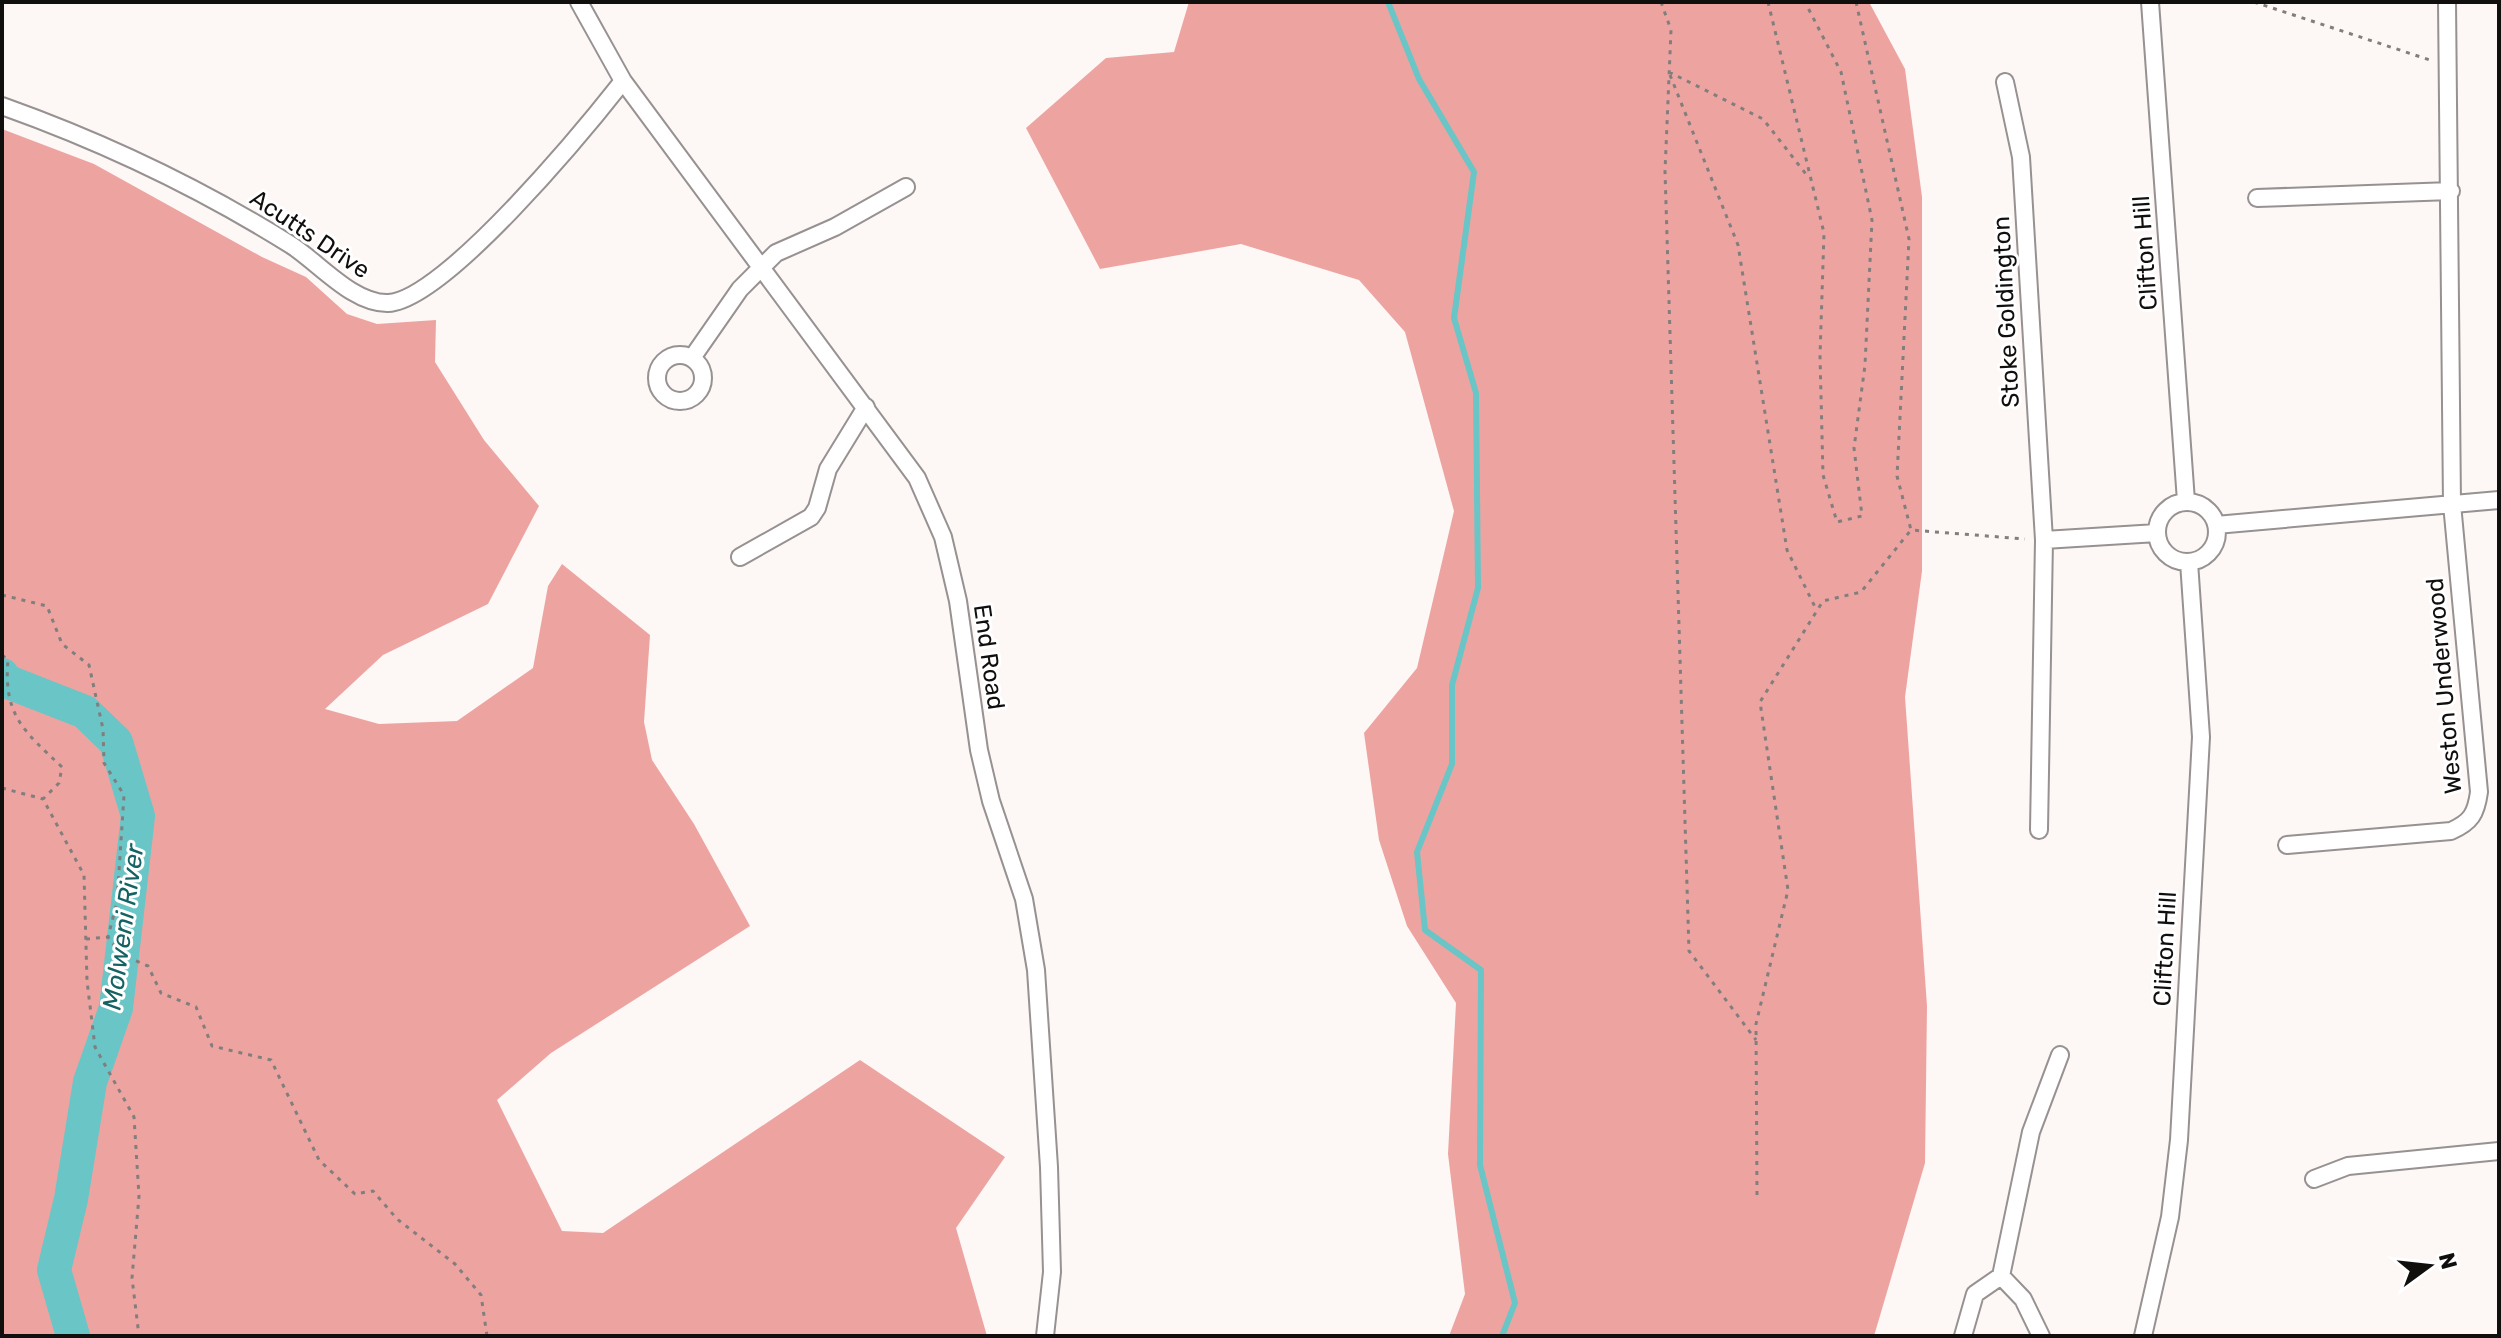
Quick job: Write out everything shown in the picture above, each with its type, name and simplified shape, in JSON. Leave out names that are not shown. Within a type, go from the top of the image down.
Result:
[{"type":"street","points":[[579,2],[623,81]]},
{"type":"street","name":"Clifton Hill","points":[[2150,2],[2186,501]]},
{"type":"street","name":"Weston Underwood","points":[[2287,845],[2451,831],[2466,824],[2476,812],[2479,792],[2452,504],[2447,2]]},
{"type":"street","name":"Acutts Drive","points":[[2,106],[69,130],[185,184],[315,260],[368,301],[390,303],[445,273],[578,138],[623,81]]},
{"type":"street","name":"End Road","points":[[623,81],[917,478],[943,537],[958,601],[979,750],[991,801],[1024,899],[1036,970],[1049,1167],[1052,1272],[1045,1336]]},
{"type":"street","name":"Stoke Goldington","points":[[2005,82],[2021,157],[2044,540],[2039,830]]},
{"type":"street","points":[[692,358],[740,289],[776,253],[835,227],[906,187]]},
{"type":"street","points":[[2257,198],[2451,191]]},
{"type":"street","points":[[740,557],[811,517],[817,508],[828,469],[866,407]]},
{"type":"street","points":[[2216,525],[2499,500]]},
{"type":"street","points":[[2186,501],[2205,508],[2216,525],[2216,535],[2208,553],[2189,562],[2171,557],[2164,551],[2157,533],[2158,523],[2168,508],[2186,501]]},
{"type":"street","points":[[2044,540],[2157,533]]},
{"type":"street","name":"Clifton Hill","points":[[2143,1336],[2170,1217],[2179,1140],[2201,737],[2189,562]]},
{"type":"street","points":[[1963,1336],[1975,1294],[2001,1276],[2031,1132],[2060,1055]]},
{"type":"street","points":[[2314,1179],[2348,1166],[2499,1151]]},
{"type":"street","points":[[2001,1276],[2023,1299],[2041,1336]]},
{"type":"path","points":[[1661,2],[1671,30],[1665,171],[1689,951],[1756,1040]]},
{"type":"path","points":[[1768,2],[1824,233],[1820,356],[1823,475],[1837,522],[1862,516],[1854,448],[1865,365],[1872,220],[1841,72],[1805,2]]},
{"type":"path","points":[[1856,2],[1909,239],[1897,476],[1911,530]]},
{"type":"path","points":[[2254,2],[2449,67]]},
{"type":"path","points":[[1669,72],[1763,119],[1812,182]]},
{"type":"path","points":[[1669,72],[1738,245],[1787,550],[1817,611]]},
{"type":"path","points":[[1911,530],[2044,540]]},
{"type":"path","points":[[1757,1195],[1756,1024],[1788,890],[1760,702],[1823,601],[1861,592],[1911,530]]},
{"type":"path","points":[[2,595],[47,606],[62,644],[89,665],[103,729],[104,763],[124,795],[117,902],[108,937]]},
{"type":"path","points":[[2,655],[8,660],[6,681],[18,726],[62,767],[59,783],[43,799]]},
{"type":"path","points":[[2,788],[43,799],[84,875],[95,1047],[134,1117],[139,1196],[132,1278],[139,1336]]},
{"type":"path","points":[[86,939],[108,937]]},
{"type":"path","points":[[108,937],[122,955],[148,966],[161,993],[196,1007],[212,1046],[271,1060],[319,1160],[355,1194],[373,1191],[397,1219],[455,1264],[481,1295],[487,1336]]},
{"type":"shaded area","points":[[1189,2],[1869,2],[1905,69],[1922,197],[1922,571],[1905,697],[1927,1006],[1925,1163],[1874,1336],[1449,1336],[1465,1294],[1448,1154],[1456,1003],[1407,926],[1379,840],[1364,733],[1417,668],[1454,511],[1405,332],[1359,280],[1241,244],[1100,269],[1026,128],[1106,58],[1174,52]]},
{"type":"shaded area","points":[[2,129],[94,164],[262,257],[306,277],[347,314],[377,324],[436,320],[435,362],[484,440],[539,506],[488,604],[383,655],[325,709],[379,724],[457,721],[533,668],[548,586],[562,564],[650,635],[644,722],[652,760],[694,824],[750,926],[551,1053],[497,1100],[562,1231],[603,1233],[860,1060],[1005,1157],[956,1228],[987,1336],[2,1336]]},
{"type":"waterway","points":[[1388,2],[1419,79],[1474,172],[1454,318],[1476,393],[1478,588],[1452,685],[1452,764],[1417,852],[1425,930],[1481,970],[1480,1165],[1515,1303],[1502,1336]]},
{"type":"waterway","name":"Molweni River","points":[[2,675],[6,681],[85,712],[116,742],[138,816],[116,1008],[90,1082],[71,1199],[54,1270],[73,1336]]}]
